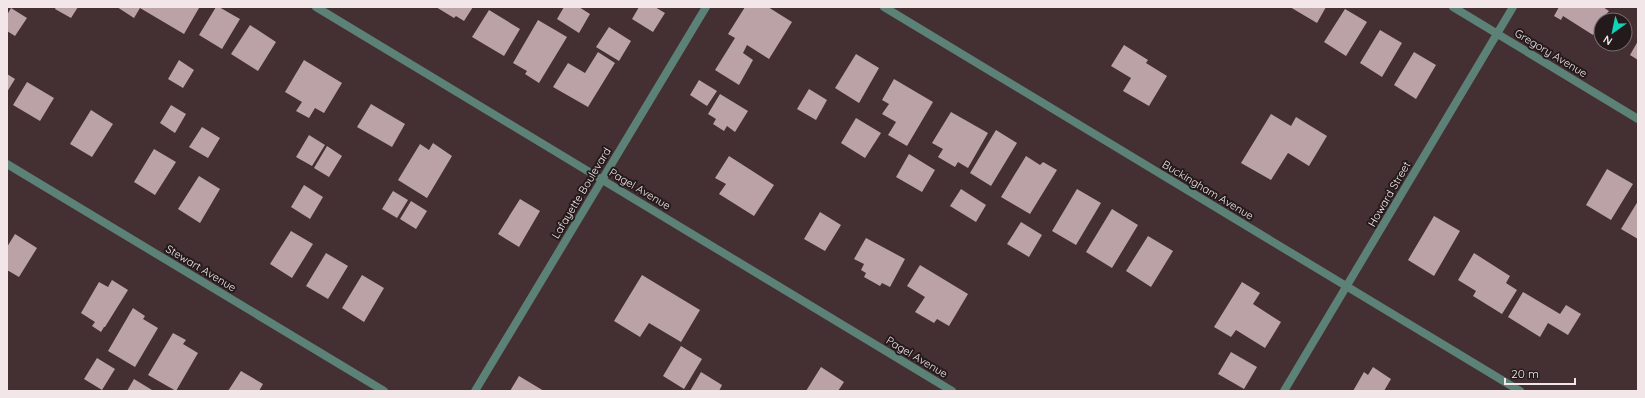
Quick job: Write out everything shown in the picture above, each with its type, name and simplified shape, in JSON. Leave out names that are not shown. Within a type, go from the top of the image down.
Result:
[{"type":"street","name":"Pagel Avenue","points":[[316,7],[952,391]]},
{"type":"street","name":"Lafayette Boulevard","points":[[475,391],[706,7]]},
{"type":"street","name":"Buckingham Avenue","points":[[884,7],[1520,391]]},
{"type":"street","name":"Gregory Avenue","points":[[1453,7],[1638,119]]},
{"type":"street","name":"Howard Street","points":[[1284,391],[1347,287],[1496,33],[1513,7]]},
{"type":"street","name":"Stewart Avenue","points":[[7,164],[384,391]]},
{"type":"building","points":[[56,7],[78,7],[71,18],[55,9]]},
{"type":"building","points":[[117,7],[199,8],[184,34],[140,8],[134,18]]},
{"type":"building","points":[[216,7],[219,7],[240,19],[222,49],[199,35]]},
{"type":"building","points":[[436,7],[473,7],[464,21],[456,16],[454,18]]},
{"type":"building","points":[[564,7],[579,7],[590,14],[579,33],[557,19]]},
{"type":"building","points":[[639,7],[655,7],[665,13],[653,32],[632,19]]},
{"type":"building","points":[[745,7],[768,7],[792,22],[769,59],[747,45],[743,53],[753,60],[739,85],[715,70],[735,38],[728,34]]},
{"type":"building","points":[[1290,7],[1326,7],[1317,23]]},
{"type":"building","points":[[1559,7],[1603,7],[1609,11],[1593,12],[1593,35],[1563,16],[1561,20],[1554,16]]},
{"type":"building","points":[[11,8],[27,18],[15,36],[7,31],[7,15]]},
{"type":"building","points":[[1345,9],[1367,22],[1346,56],[1324,42]]},
{"type":"building","points":[[489,10],[520,29],[504,56],[472,37]]},
{"type":"building","points":[[538,20],[567,37],[539,83],[525,74],[527,71],[513,63]]},
{"type":"building","points":[[250,25],[276,42],[258,71],[231,54]]},
{"type":"building","points":[[609,27],[631,41],[619,61],[596,47]]},
{"type":"building","points":[[1380,30],[1402,43],[1382,77],[1360,63]]},
{"type":"building","points":[[1638,41],[1638,60],[1630,55]]},
{"type":"building","points":[[1124,45],[1148,60],[1146,63],[1167,76],[1149,106],[1123,91],[1131,78],[1111,66]]},
{"type":"building","points":[[598,52],[615,63],[588,107],[553,87],[568,63],[585,73]]},
{"type":"building","points":[[1414,52],[1436,65],[1416,99],[1394,85]]},
{"type":"building","points":[[856,54],[879,68],[859,103],[835,88]]},
{"type":"building","points":[[179,60],[194,70],[183,88],[168,79]]},
{"type":"building","points":[[304,60],[342,83],[324,113],[315,108],[309,118],[296,111],[302,102],[285,92]]},
{"type":"building","points":[[7,74],[15,79],[7,92]]},
{"type":"building","points":[[894,79],[933,102],[907,146],[888,135],[896,122],[882,114],[889,104],[882,100]]},
{"type":"building","points":[[699,80],[717,91],[707,106],[690,95]]},
{"type":"building","points":[[27,82],[54,98],[40,121],[13,105]]},
{"type":"building","points":[[809,89],[827,100],[816,120],[797,109]]},
{"type":"building","points":[[720,94],[748,111],[735,132],[727,126],[724,131],[713,124],[716,119],[708,114]]},
{"type":"building","points":[[371,104],[405,124],[392,147],[357,127]]},
{"type":"building","points":[[171,105],[186,114],[175,133],[160,123]]},
{"type":"building","points":[[91,110],[113,124],[92,157],[70,144]]},
{"type":"building","points":[[951,112],[988,133],[968,168],[958,162],[955,167],[938,157],[943,149],[932,143]]},
{"type":"building","points":[[1271,114],[1291,126],[1296,117],[1327,136],[1309,166],[1288,153],[1271,180],[1241,163]]},
{"type":"building","points":[[856,118],[881,133],[865,158],[841,143]]},
{"type":"building","points":[[202,127],[220,138],[208,158],[189,147]]},
{"type":"building","points":[[996,130],[1017,143],[991,186],[970,173]]},
{"type":"building","points":[[309,135],[325,145],[312,166],[296,157]]},
{"type":"building","points":[[433,143],[452,156],[427,198],[398,180],[420,144],[429,150]]},
{"type":"building","points":[[327,146],[342,156],[329,177],[314,168]]},
{"type":"building","points":[[154,149],[176,162],[155,195],[134,182]]},
{"type":"building","points":[[909,154],[935,170],[922,192],[896,177]]},
{"type":"building","points":[[729,156],[774,185],[754,216],[719,194],[726,184],[715,178]]},
{"type":"building","points":[[1026,156],[1040,165],[1043,162],[1057,170],[1030,214],[1001,197]]},
{"type":"building","points":[[1607,169],[1633,184],[1611,220],[1586,205]]},
{"type":"building","points":[[199,176],[220,189],[200,223],[178,209]]},
{"type":"building","points":[[304,185],[323,197],[310,219],[291,207]]},
{"type":"building","points":[[961,189],[986,205],[976,222],[950,206]]},
{"type":"building","points":[[1077,189],[1101,203],[1076,245],[1052,231]]},
{"type":"building","points":[[393,191],[408,200],[397,218],[382,209]]},
{"type":"building","points":[[520,199],[540,211],[519,247],[498,234]]},
{"type":"building","points":[[411,201],[427,211],[416,229],[400,219]]},
{"type":"building","points":[[1638,201],[1638,239],[1621,229]]},
{"type":"building","points":[[1112,209],[1138,225],[1112,268],[1086,252]]},
{"type":"building","points":[[820,212],[841,225],[825,251],[804,239]]},
{"type":"building","points":[[1434,216],[1460,231],[1434,276],[1408,260]]},
{"type":"building","points":[[1021,222],[1042,235],[1029,257],[1007,244]]},
{"type":"building","points":[[291,231],[313,244],[292,278],[270,264]]},
{"type":"building","points":[[15,234],[37,248],[19,277],[7,270],[7,247]]},
{"type":"building","points":[[1148,236],[1173,251],[1151,287],[1126,271]]},
{"type":"building","points":[[866,238],[905,259],[890,287],[882,283],[880,286],[864,277],[866,273],[861,270],[864,264],[854,259]]},
{"type":"building","points":[[326,253],[348,266],[328,299],[306,286]]},
{"type":"building","points":[[1474,253],[1510,276],[1506,283],[1517,290],[1502,314],[1473,296],[1476,291],[1458,280]]},
{"type":"building","points":[[920,265],[968,294],[949,326],[937,319],[934,323],[915,312],[925,297],[907,286]]},
{"type":"building","points":[[362,275],[384,288],[364,322],[342,308]]},
{"type":"building","points":[[642,275],[700,310],[681,342],[649,323],[640,337],[614,321]]},
{"type":"building","points":[[112,280],[128,290],[101,332],[92,326],[95,322],[81,313],[99,282],[108,287]]},
{"type":"building","points":[[1242,282],[1260,293],[1253,304],[1281,322],[1265,348],[1236,330],[1231,337],[1214,327]]},
{"type":"building","points":[[1523,292],[1560,314],[1566,305],[1581,314],[1568,335],[1548,323],[1540,337],[1508,317]]},
{"type":"building","points":[[133,308],[145,316],[143,319],[158,328],[135,367],[108,351]]},
{"type":"building","points":[[173,333],[186,340],[183,344],[198,353],[176,391],[148,375]]},
{"type":"building","points":[[681,346],[702,359],[684,389],[663,376]]},
{"type":"building","points":[[1231,352],[1257,367],[1244,389],[1218,374]]},
{"type":"building","points":[[97,358],[115,369],[102,390],[84,379]]},
{"type":"building","points":[[821,367],[844,382],[838,391],[806,391]]},
{"type":"building","points":[[1373,367],[1391,379],[1384,391],[1353,391],[1364,372],[1368,375]]},
{"type":"building","points":[[241,371],[263,384],[259,391],[228,391]]},
{"type":"building","points":[[701,372],[722,385],[719,391],[690,391]]},
{"type":"building","points":[[519,376],[544,391],[510,391]]},
{"type":"building","points":[[134,379],[152,390],[152,391],[127,391]]}]
